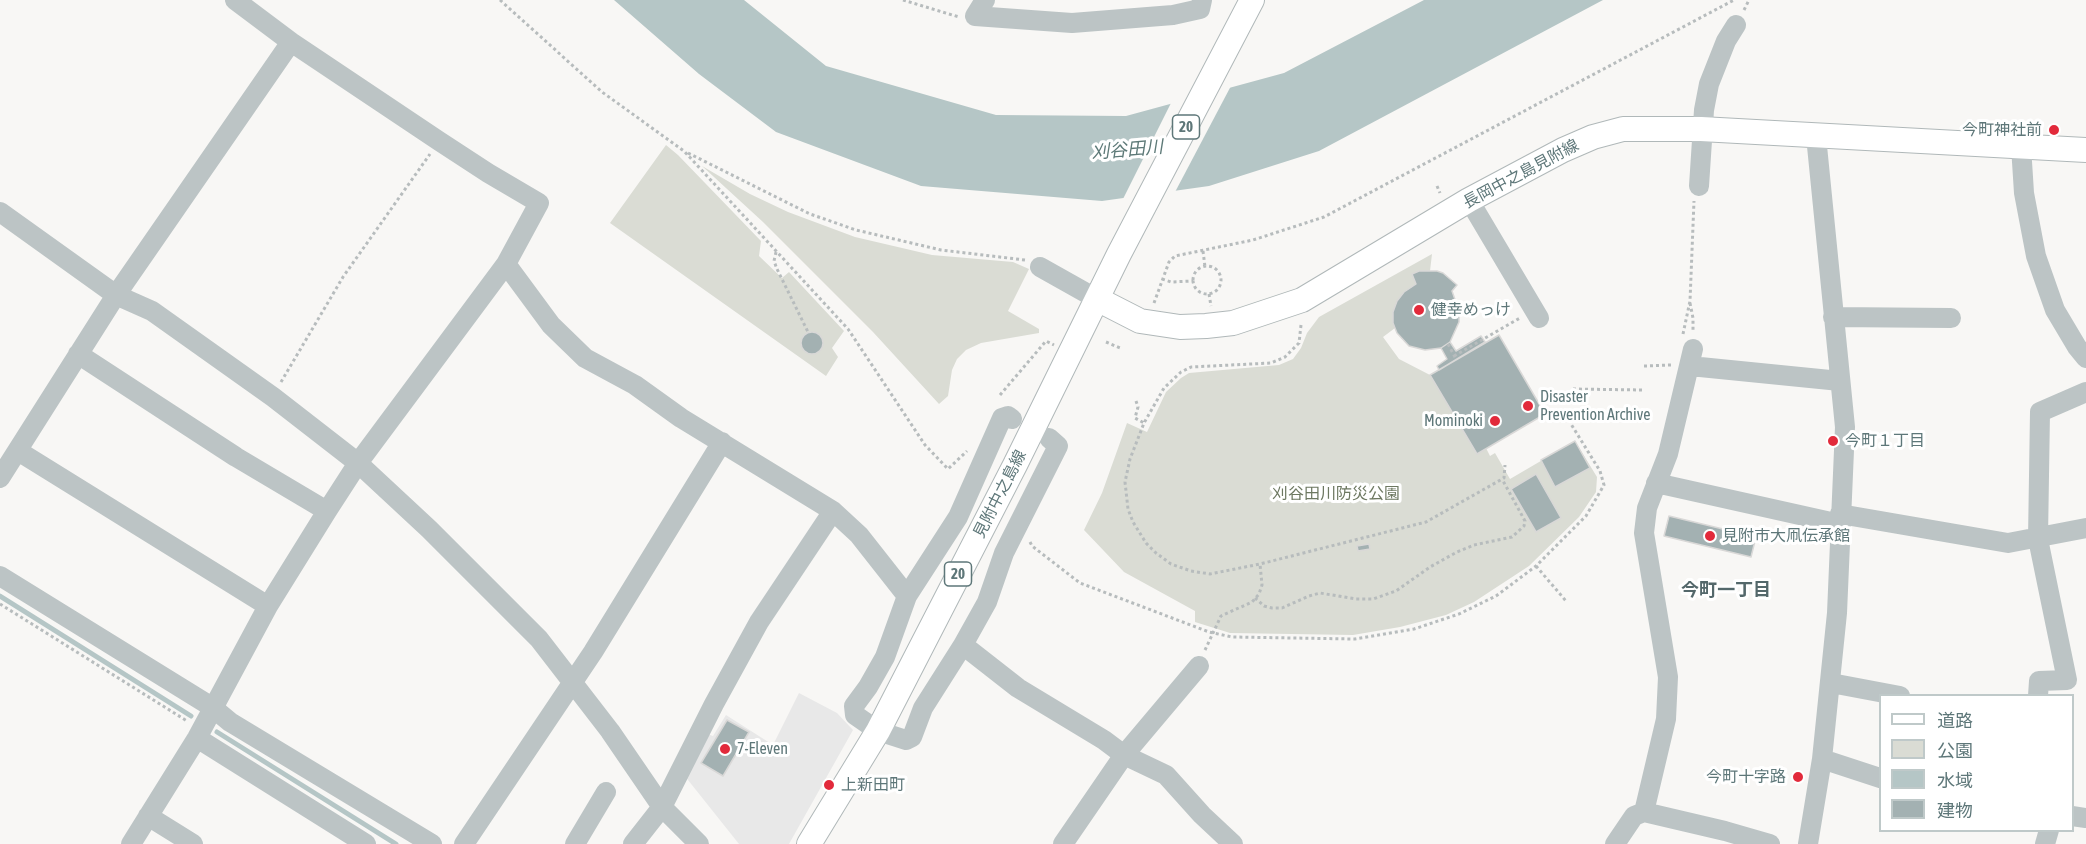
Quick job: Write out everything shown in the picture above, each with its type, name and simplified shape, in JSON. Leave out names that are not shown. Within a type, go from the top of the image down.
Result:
[{"type":"main road","name":"20","points":[[1097,298],[1252,0]]},
{"type":"main road","name":"長岡中之島見附線","points":[[1097,298],[1140,321],[1180,327],[1233,323],[1302,300],[1469,200],[1563,150],[1593,137],[1623,129],[1701,129],[2086,150]]},
{"type":"main road","name":"見附中之島線","points":[[810,844],[878,730],[1097,298]]},
{"type":"street","points":[[131,844],[199,734],[268,606],[327,511],[358,463],[506,264],[539,203],[488,173],[291,42],[236,0]]},
{"type":"street","points":[[985,0],[975,16],[1072,23],[1173,15],[1200,9],[1202,0]]},
{"type":"street","points":[[1699,186],[1701,129],[1710,84],[1726,41],[1736,25]]},
{"type":"street","points":[[0,478],[116,295],[291,42]]},
{"type":"street","points":[[1808,844],[1822,759],[1831,683],[1837,613],[1845,427],[1816,136]]},
{"type":"street","points":[[2021,146],[2024,193],[2036,256],[2055,310],[2086,358]]},
{"type":"street","points":[[1469,200],[1532,317]]},
{"type":"street","points":[[0,212],[116,295],[152,311],[273,397],[358,463],[429,529],[539,639],[573,681],[662,807],[699,844]]},
{"type":"street","points":[[506,264],[551,324],[585,358],[634,385],[681,418],[833,511],[859,535],[907,596]]},
{"type":"street","points":[[1040,267],[1097,298]]},
{"type":"street","points":[[1833,317],[1951,318]]},
{"type":"street","points":[[78,354],[236,457],[327,511]]},
{"type":"street","points":[[1644,812],[1666,719],[1668,677],[1644,533],[1647,508],[1668,454],[1685,356],[1840,381]]},
{"type":"street","points":[[2038,694],[2039,681],[2067,680],[2038,539],[2040,412],[2086,392]]},
{"type":"street","points":[[1012,419],[1008,416],[1002,418],[958,517],[907,596],[885,657],[854,706],[855,715],[878,730],[906,740],[912,737],[923,708],[987,602],[1004,552],[1058,446],[1049,438]]},
{"type":"street","points":[[464,844],[593,652],[722,442]]},
{"type":"street","points":[[18,450],[268,606]]},
{"type":"street","points":[[1656,483],[1840,519],[2008,543],[2086,528]]},
{"type":"street","points":[[633,844],[662,807],[759,622],[833,511]]},
{"type":"street","points":[[0,576],[212,707],[230,722],[432,844]]},
{"type":"street","points":[[963,645],[1018,688],[1104,740],[1124,755],[1166,775],[1202,815],[1233,844]]},
{"type":"street","points":[[1063,844],[1124,755],[1199,666]]},
{"type":"street","points":[[1831,683],[1889,694]]},
{"type":"street","points":[[199,734],[366,844]]},
{"type":"street","points":[[1822,759],[1879,777]]},
{"type":"street","points":[[575,844],[606,792]]},
{"type":"street","points":[[1615,844],[1634,816],[1644,812],[1770,844]]},
{"type":"street","points":[[148,816],[193,844]]},
{"type":"path","points":[[500,0],[602,92],[684,151],[810,214],[856,230],[941,250],[1016,258],[1032,262],[1040,267]]},
{"type":"path","points":[[1154,304],[1169,262],[1175,256],[1252,240],[1324,217],[1734,0]]},
{"type":"path","points":[[273,397],[343,277],[439,141]]},
{"type":"path","points":[[684,151],[848,329],[925,445],[948,469],[969,449]]},
{"type":"path","points":[[1437,186],[1442,197]]},
{"type":"path","points":[[1644,366],[1685,356],[1690,301],[1694,192],[1699,186]]},
{"type":"path","points":[[1203,251],[1205,267]]},
{"type":"path","points":[[776,252],[774,261],[777,269],[808,332]]},
{"type":"path","points":[[1209,266],[1217,270],[1221,278],[1220,287],[1209,294],[1197,289],[1194,281],[1195,273],[1205,267],[1209,266]]},
{"type":"path","points":[[1162,279],[1171,282],[1194,281]]},
{"type":"path","points":[[1209,294],[1211,306]]},
{"type":"path","points":[[1690,301],[1693,318]]},
{"type":"path","points":[[1448,344],[1455,358],[1532,317]]},
{"type":"path","points":[[1301,324],[1299,343],[1285,357],[1270,363],[1191,367],[1181,372],[1164,387],[1144,423],[1128,465],[1125,493],[1133,522],[1146,543],[1156,553],[1172,564],[1191,571],[1210,574],[1260,564],[1426,522],[1502,479]]},
{"type":"path","points":[[1000,395],[1046,341],[1055,345]]},
{"type":"path","points":[[1106,342],[1120,348]]},
{"type":"path","points":[[1573,389],[1643,390]]},
{"type":"path","points":[[1136,401],[1138,407],[1135,418],[1144,423]]},
{"type":"path","points":[[1030,542],[1032,546],[1080,583],[1212,633],[1232,637],[1355,639],[1414,629],[1459,614],[1496,596],[1536,566],[1586,516],[1604,486],[1600,471],[1571,424]]},
{"type":"path","points":[[1255,598],[1264,606],[1272,608],[1282,608],[1320,593],[1356,599],[1373,599],[1396,591],[1430,567],[1457,552],[1474,545],[1512,537],[1524,526],[1525,521],[1502,479],[1505,465]]},
{"type":"path","points":[[1212,633],[1221,616],[1252,602],[1255,598],[1262,585],[1260,564]]},
{"type":"path","points":[[1536,566],[1566,601]]},
{"type":"path","points":[[0,604],[199,734]]},
{"type":"shaded area","points":[[799,693],[837,713],[853,730],[789,844],[739,844],[684,775],[704,733],[713,736],[726,715],[773,745]]},
{"type":"green space","points":[[666,145],[761,241],[759,256],[782,278],[789,272],[844,331],[832,348],[838,357],[826,376],[610,223]]},
{"type":"green space","points":[[702,166],[750,194],[788,212],[855,237],[932,255],[1013,262],[1029,269],[1008,311],[1039,329],[1039,333],[981,343],[966,350],[957,359],[952,370],[948,396],[939,404],[873,332],[763,222]]},
{"type":"green space","name":"刈谷田川防災公園","points":[[1432,254],[1430,271],[1412,274],[1416,284],[1404,292],[1397,301],[1393,317],[1395,328],[1383,337],[1399,359],[1430,375],[1476,453],[1486,448],[1490,456],[1495,453],[1510,479],[1575,441],[1597,477],[1596,492],[1579,517],[1529,566],[1474,602],[1446,615],[1400,627],[1353,635],[1230,633],[1195,622],[1195,611],[1124,572],[1084,530],[1102,493],[1127,423],[1147,432],[1166,392],[1181,378],[1189,373],[1279,365],[1293,359],[1319,317]]},
{"type":"water","name":"刈谷田川","points":[[614,0],[744,0],[826,66],[996,115],[1126,116],[1284,73],[1424,0],[1603,0],[1319,151],[1209,186],[1102,201],[921,186],[776,132],[699,74]]},
{"type":"pier","points":[[1232,84],[1174,194],[1122,201],[1172,101]]},
{"type":"building","points":[[1419,271],[1443,273],[1457,285],[1452,291],[1459,311],[1459,322],[1450,342],[1441,348],[1425,350],[1409,346],[1397,333],[1393,323],[1393,312],[1397,301],[1404,292],[1416,284],[1412,274]]},
{"type":"building","points":[[812,332],[820,335],[823,343],[820,351],[812,354],[804,351],[801,343],[804,335]]},
{"type":"building","points":[[1499,335],[1545,414],[1477,454],[1430,375]]},
{"type":"building","points":[[1481,336],[1485,342],[1439,370],[1437,366],[1447,359],[1441,348],[1450,342],[1456,351]]},
{"type":"building","points":[[1575,441],[1590,468],[1555,487],[1541,460]]},
{"type":"building","points":[[1536,474],[1561,518],[1536,532],[1511,489]]},
{"type":"building","name":"見附市大凧伝承館","points":[[1669,516],[1756,537],[1751,557],[1664,536]]},
{"type":"building","points":[[1369,544],[1370,549],[1358,551],[1357,546]]},
{"type":"building","points":[[727,720],[749,732],[723,776],[701,763]]},
{"type":"waterway","points":[[0,596],[191,716]]},
{"type":"waterway","points":[[217,732],[396,844]]},
{"type":"place","name":"今町神社前","points":[[2054,130]]},
{"type":"place","name":"健幸めっけ","points":[[1419,310]]},
{"type":"place","name":"Disaster Prevention Archive","points":[[1528,406]]},
{"type":"place","name":"Mominoki","points":[[1495,421]]},
{"type":"place","name":"今町１丁目","points":[[1833,441]]},
{"type":"place","name":"見附市大凧伝承館","points":[[1710,536]]},
{"type":"place","name":"7-Eleven","points":[[725,749]]},
{"type":"place","name":"今町十字路","points":[[1798,777]]},
{"type":"place","name":"上新田町","points":[[829,785]]},
{"type":"district","name":"今町一丁目","points":[[1726,590]]}]
